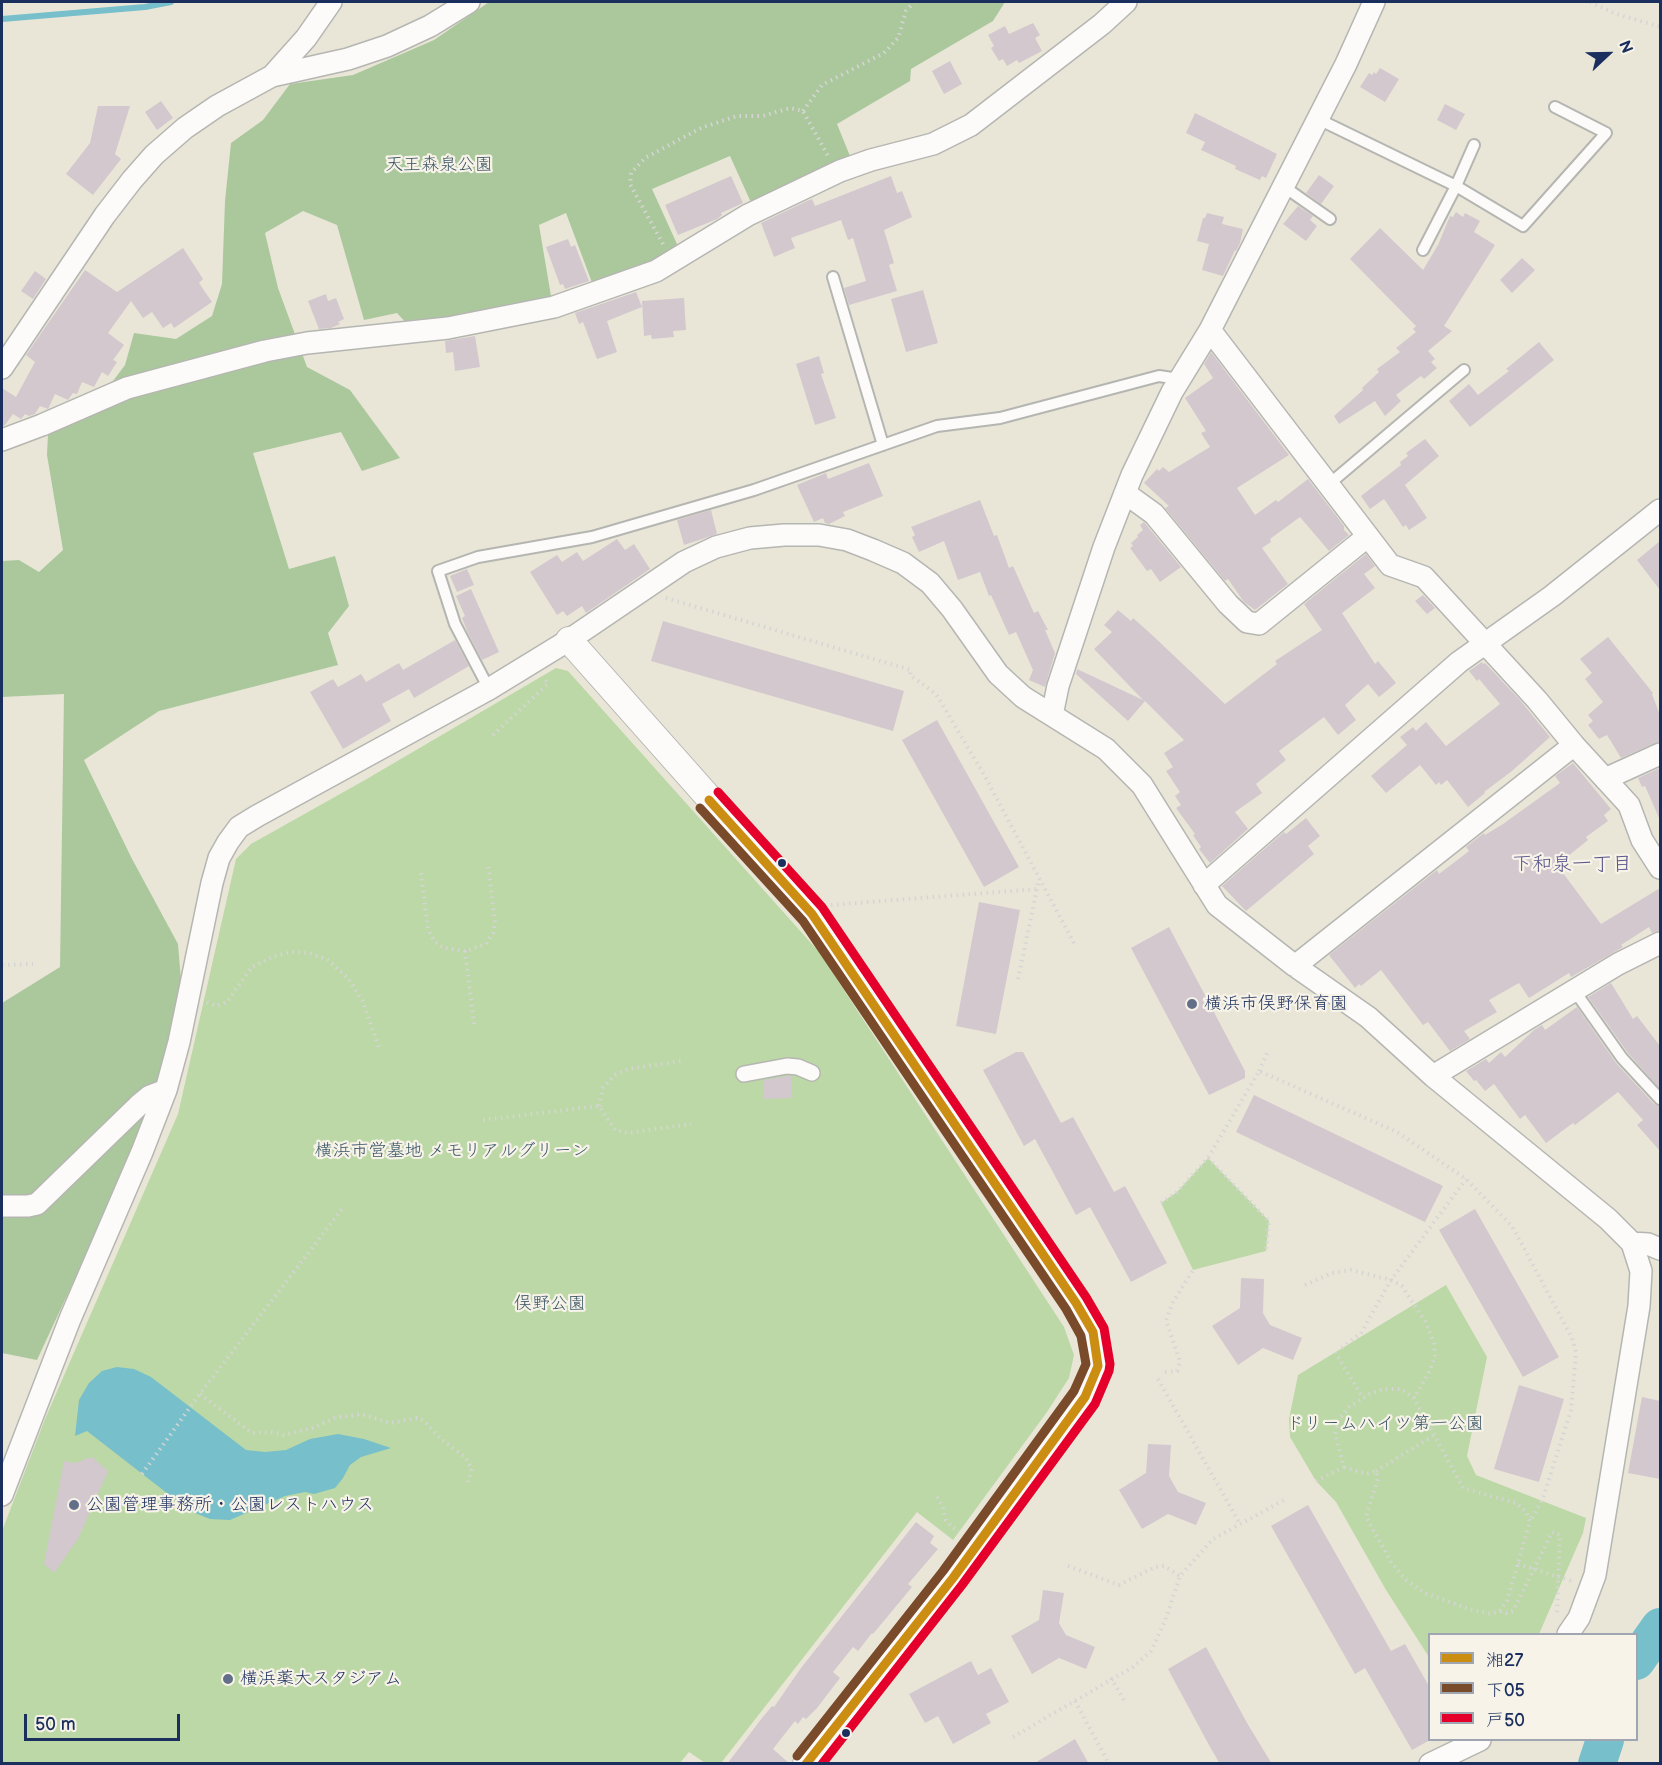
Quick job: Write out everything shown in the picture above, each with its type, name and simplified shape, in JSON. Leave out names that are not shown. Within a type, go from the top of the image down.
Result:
[{"type":"street","points":[[272,76],[306,38],[331,2]]},
{"type":"street","points":[[2,368],[105,214],[154,155],[185,128],[217,106],[272,76],[348,59],[387,46],[430,26],[469,2]]},
{"type":"street","points":[[2,440],[128,388],[265,351],[307,343],[448,328],[554,307],[656,271],[673,263],[748,215],[836,173],[871,160],[933,144],[971,124],[1102,24],[1126,2]]},
{"type":"street","points":[[1053,715],[1056,695],[1066,664],[1104,547],[1125,493],[1179,380],[1210,330],[1346,64],[1374,2]]},
{"type":"street","points":[[1210,330],[1390,565],[1424,577],[1629,805],[1642,840],[1660,868]]},
{"type":"street","points":[[1125,493],[1154,514],[1228,604],[1247,622],[1259,624],[1368,536]]},
{"type":"street","points":[[1204,885],[1458,662],[1552,596],[1660,510]]},
{"type":"street","points":[[2,1495],[70,1319],[142,1152],[166,1090],[212,883],[219,858],[239,827],[489,689],[569,640],[684,562],[716,547],[750,538],[819,535],[847,540],[903,563],[930,583],[952,609],[998,674],[1023,696],[1106,749],[1142,784],[1216,905],[1295,966],[1368,1017],[1433,1076],[1608,1219],[1632,1243],[1641,1271],[1639,1306],[1595,1575],[1579,1618],[1569,1633]]},
{"type":"street","points":[[569,640],[812,914],[1076,1303],[1093,1332],[1098,1366],[1084,1397],[953,1578],[806,1764]]},
{"type":"street","points":[[1295,966],[1574,745]]},
{"type":"street","points":[[1605,780],[1660,754]]},
{"type":"street","points":[[1433,1076],[1618,964],[1660,943]]},
{"type":"street","points":[[744,1074],[787,1066],[812,1073]]},
{"type":"street","points":[[2,1206],[37,1204],[53,1191],[139,1105],[150,1096],[166,1090]]},
{"type":"street","points":[[1632,1243],[1648,1244],[1660,1249]]},
{"type":"street","points":[[1430,1764],[1478,1741]]},
{"type":"lane","points":[[1318,119],[1456,186],[1523,226],[1606,133],[1555,107]]},
{"type":"lane","points":[[1423,250],[1474,145]]},
{"type":"lane","points":[[1283,186],[1330,219]]},
{"type":"lane","points":[[833,277],[883,445]]},
{"type":"lane","points":[[1328,485],[1464,370]]},
{"type":"lane","points":[[489,689],[455,624],[438,571],[478,557],[592,537],[754,490],[937,426],[1000,418],[1159,376],[1179,380]]},
{"type":"lane","points":[[1575,990],[1622,1058],[1660,1099]]},
{"type":"path","points":[[803,111],[822,85],[884,53],[898,38],[906,11],[914,2]]},
{"type":"path","points":[[1590,2],[1614,13],[1660,27]]},
{"type":"path","points":[[673,263],[630,184],[632,173],[645,158],[701,128],[737,116],[763,116],[790,108],[803,111],[836,173]]},
{"type":"path","points":[[642,591],[911,670],[909,675],[936,694],[983,773],[1076,947]]},
{"type":"path","points":[[494,735],[548,684],[541,672]]},
{"type":"path","points":[[421,873],[428,929],[435,942],[444,948],[465,951],[486,944],[493,933],[495,923],[488,864]]},
{"type":"path","points":[[1018,979],[1039,878]]},
{"type":"path","points":[[824,905],[1036,889]]},
{"type":"path","points":[[465,951],[474,1024]]},
{"type":"path","points":[[188,996],[216,1006],[227,1002],[252,967],[274,956],[294,952],[310,953],[328,960],[348,978],[363,1002],[379,1048]]},
{"type":"path","points":[[2,965],[33,964]]},
{"type":"path","points":[[1161,1203],[1177,1192],[1208,1158],[1259,1071],[1269,1049]]},
{"type":"path","points":[[681,1061],[628,1069],[615,1075],[603,1088],[599,1106],[615,1130],[628,1133],[691,1124]]},
{"type":"path","points":[[1259,1071],[1397,1132],[1466,1179],[1512,1226],[1572,1338],[1576,1352],[1571,1410],[1543,1498],[1530,1521],[1507,1601],[1500,1611]]},
{"type":"path","points":[[483,1120],[599,1106]]},
{"type":"path","points":[[1208,1158],[1269,1221],[1266,1251]]},
{"type":"path","points":[[1342,1348],[1361,1333],[1391,1280],[1466,1179]]},
{"type":"path","points":[[142,1474],[196,1399],[342,1209]]},
{"type":"path","points":[[1165,1372],[1177,1371],[1180,1362],[1166,1320],[1173,1302],[1193,1270]]},
{"type":"path","points":[[1305,1285],[1332,1273],[1351,1270],[1391,1280],[1402,1286],[1425,1321],[1434,1343],[1435,1357],[1414,1398]]},
{"type":"path","points":[[1335,1352],[1364,1398]]},
{"type":"path","points":[[1158,1379],[1240,1524]]},
{"type":"path","points":[[1344,1467],[1335,1434],[1339,1419],[1349,1407],[1364,1398],[1384,1389],[1401,1389],[1414,1398],[1463,1488],[1516,1503],[1526,1512],[1530,1521]]},
{"type":"path","points":[[200,1394],[252,1433],[270,1432],[284,1435],[312,1428],[334,1418],[361,1414],[391,1423],[417,1418],[424,1421],[441,1439],[465,1457],[472,1469],[467,1486]]},
{"type":"path","points":[[1317,1482],[1344,1467],[1367,1474],[1376,1471],[1433,1436]]},
{"type":"path","points":[[1376,1471],[1378,1478],[1366,1517],[1391,1562],[1406,1580],[1425,1593],[1472,1610],[1491,1614],[1513,1611],[1552,1532],[1560,1535],[1557,1628],[1566,1633]]},
{"type":"path","points":[[937,1497],[946,1520],[959,1532]]},
{"type":"path","points":[[1013,1737],[1133,1666],[1151,1651],[1165,1621],[1180,1576],[1213,1539],[1286,1499]]},
{"type":"path","points":[[1518,1564],[1590,1587]]},
{"type":"path","points":[[1068,1566],[1119,1585],[1155,1567],[1164,1566],[1180,1576]]},
{"type":"path","points":[[1111,1678],[1124,1700]]},
{"type":"path","points":[[1075,1701],[1109,1764]]},
{"type":"green space","name":"天王森泉公園","points":[[489,2],[1005,2],[993,21],[911,69],[910,81],[837,124],[852,161],[753,207],[730,156],[652,189],[677,244],[669,256],[594,288],[566,213],[539,225],[552,302],[410,327],[397,313],[364,320],[337,225],[303,211],[265,233],[278,288],[307,367],[350,390],[400,458],[362,471],[341,432],[253,453],[289,569],[335,556],[349,606],[328,633],[338,665],[159,711],[84,760],[131,857],[178,944],[183,1005],[166,1083],[37,1360],[2,1353],[2,1003],[60,967],[64,694],[2,697],[2,561],[19,560],[39,572],[63,550],[47,455],[49,412],[92,394],[113,381],[125,365],[134,333],[176,339],[212,316],[222,284],[225,201],[231,143],[263,120],[290,84],[353,75],[434,40]]},
{"type":"green space","name":"俣野公園","points":[[556,668],[568,671],[819,952],[1064,1327],[1074,1355],[1069,1378],[1047,1412],[953,1540],[917,1512],[721,1763],[705,1763],[689,1752],[679,1764],[2,1763],[2,1531],[45,1419],[178,1114],[236,859],[251,844]]},
{"type":"green space","points":[[1208,1158],[1269,1221],[1266,1251],[1193,1270],[1161,1203],[1177,1192]]},
{"type":"green space","name":"ドリ－ムハイツ第一公園","points":[[1446,1285],[1487,1357],[1467,1456],[1476,1475],[1586,1518],[1583,1533],[1539,1633],[1428,1633],[1428,1655],[1386,1590],[1336,1502],[1316,1481],[1290,1437],[1289,1419],[1298,1375]]},
{"type":"water","points":[[117,1367],[134,1369],[151,1377],[246,1450],[265,1452],[286,1450],[310,1439],[338,1434],[364,1439],[391,1448],[361,1457],[350,1465],[335,1488],[314,1494],[305,1492],[285,1496],[230,1520],[210,1519],[190,1511],[87,1431],[75,1436],[79,1400],[89,1383],[102,1371]]},
{"type":"building","points":[[1033,23],[1040,35],[1035,38],[1042,51],[1019,63],[1017,60],[1007,66],[1003,59],[999,61],[991,48],[994,46],[988,35],[1005,26],[1009,34]]},
{"type":"building","points":[[950,61],[962,84],[944,94],[932,71]]},
{"type":"building","points":[[1380,68],[1399,79],[1385,102],[1360,87],[1369,73],[1376,74]]},
{"type":"building","points":[[161,101],[173,118],[157,130],[145,112]]},
{"type":"building","points":[[1445,104],[1465,114],[1456,130],[1437,120]]},
{"type":"building","points":[[98,106],[130,106],[115,154],[121,159],[93,195],[66,174],[90,143]]},
{"type":"building","points":[[1195,113],[1277,154],[1266,178],[1262,176],[1260,180],[1201,150],[1205,142],[1186,133]]},
{"type":"building","points":[[1319,175],[1334,186],[1321,204],[1306,193]]},
{"type":"building","points":[[731,176],[743,203],[721,213],[722,215],[717,219],[678,235],[665,205]]},
{"type":"building","points":[[891,176],[897,193],[902,191],[912,217],[884,230],[894,263],[889,265],[897,291],[849,305],[844,288],[866,281],[853,238],[848,240],[841,220],[791,238],[795,248],[774,257],[761,223],[812,199],[815,206]]},
{"type":"building","points":[[1298,206],[1313,216],[1310,220],[1317,226],[1306,241],[1283,224]]},
{"type":"building","points":[[1456,212],[1463,217],[1465,213],[1480,221],[1474,232],[1495,245],[1444,326],[1452,331],[1428,351],[1435,359],[1431,362],[1437,368],[1424,379],[1421,376],[1396,395],[1401,401],[1385,416],[1375,401],[1339,424],[1334,416],[1363,390],[1362,388],[1379,372],[1377,369],[1400,352],[1396,348],[1416,332],[1413,329],[1416,326],[1350,259],[1380,228],[1423,270],[1438,245],[1450,216],[1453,217]]},
{"type":"building","points":[[1207,213],[1224,217],[1222,224],[1243,229],[1240,243],[1223,276],[1202,270],[1209,244],[1197,241],[1203,218]]},
{"type":"building","points":[[568,239],[571,247],[575,245],[589,281],[565,289],[563,284],[560,285],[546,247]]},
{"type":"building","points":[[183,248],[203,279],[199,283],[212,302],[174,328],[171,323],[163,328],[152,312],[143,318],[131,301],[108,333],[124,345],[113,360],[117,362],[108,376],[102,372],[94,387],[82,382],[77,394],[73,393],[68,400],[55,394],[48,409],[40,406],[35,414],[29,416],[25,414],[21,419],[13,414],[2,427],[2,388],[16,397],[35,362],[26,355],[85,270],[117,292]]},
{"type":"building","points":[[1522,258],[1535,270],[1512,293],[1500,280]]},
{"type":"building","points":[[35,271],[46,279],[33,299],[21,291]]},
{"type":"building","points":[[923,290],[938,343],[906,352],[891,299]]},
{"type":"building","points":[[636,292],[642,307],[607,321],[617,352],[597,359],[583,322],[579,324],[575,313]]},
{"type":"building","points":[[326,294],[328,301],[336,298],[344,319],[338,322],[340,324],[331,328],[319,329],[308,301]]},
{"type":"building","points":[[684,298],[686,330],[673,331],[674,337],[652,339],[651,335],[644,336],[642,301]]},
{"type":"building","points":[[475,336],[480,367],[455,371],[453,352],[446,353],[445,341]]},
{"type":"building","points":[[1539,342],[1554,360],[1470,427],[1449,401],[1469,384],[1478,395],[1509,371],[1506,369]]},
{"type":"building","points":[[1211,352],[1289,455],[1237,488],[1255,515],[1276,500],[1278,502],[1308,479],[1349,535],[1329,551],[1300,517],[1270,539],[1271,542],[1262,548],[1288,584],[1255,610],[1244,602],[1228,579],[1225,581],[1165,508],[1169,506],[1144,483],[1157,469],[1159,471],[1163,467],[1169,472],[1210,447],[1201,433],[1206,431],[1185,398],[1213,378],[1204,364]]},
{"type":"building","points":[[819,356],[824,373],[821,374],[836,418],[815,425],[796,364]]},
{"type":"building","points":[[1425,439],[1439,456],[1405,485],[1427,518],[1409,530],[1406,525],[1403,527],[1384,499],[1370,509],[1361,496],[1401,465],[1400,462],[1408,456],[1406,453]]},
{"type":"building","points":[[869,463],[883,496],[843,512],[845,516],[829,524],[825,523],[823,518],[814,522],[797,485],[826,473],[828,479]]},
{"type":"building","points":[[980,500],[994,536],[997,535],[1009,568],[1013,566],[1034,613],[1038,611],[1048,630],[1045,630],[1055,653],[1045,687],[1029,680],[1033,670],[1016,632],[1009,635],[991,595],[989,596],[980,572],[958,580],[944,541],[919,552],[912,537],[915,535],[911,527]]},
{"type":"building","points":[[711,510],[717,534],[684,545],[677,520]]},
{"type":"building","points":[[1144,522],[1181,567],[1160,582],[1151,569],[1147,571],[1130,548],[1133,546],[1131,543],[1143,530],[1140,525]]},
{"type":"building","points":[[617,539],[625,550],[634,544],[650,569],[586,613],[582,606],[567,616],[563,611],[557,615],[530,572],[557,555],[562,562],[577,552],[583,561]]},
{"type":"building","points":[[1660,541],[1660,590],[1637,560]]},
{"type":"building","points":[[1366,554],[1375,566],[1364,574],[1375,588],[1342,613],[1375,664],[1378,661],[1396,683],[1379,697],[1368,684],[1345,705],[1356,720],[1338,735],[1324,717],[1279,751],[1286,760],[1256,784],[1262,793],[1235,812],[1248,829],[1210,863],[1199,849],[1201,847],[1193,835],[1195,834],[1176,808],[1181,805],[1175,796],[1180,792],[1166,771],[1173,767],[1164,753],[1184,740],[1145,701],[1128,721],[1076,674],[1077,669],[1143,700],[1094,649],[1112,632],[1104,625],[1118,610],[1131,621],[1133,618],[1225,704],[1277,664],[1275,661],[1322,630],[1304,604]]},
{"type":"building","points":[[467,569],[474,585],[457,592],[450,576]]},
{"type":"building","points":[[471,589],[499,652],[482,660],[468,633],[462,618],[465,616],[456,596]]},
{"type":"building","points":[[1423,595],[1435,608],[1427,614],[1415,601]]},
{"type":"building","points":[[663,621],[904,691],[893,731],[651,661]]},
{"type":"building","points":[[1608,637],[1653,693],[1660,715],[1660,741],[1621,758],[1607,735],[1599,739],[1588,725],[1593,721],[1588,715],[1603,702],[1585,679],[1592,673],[1580,659]]},
{"type":"building","points":[[455,640],[469,666],[414,698],[409,689],[382,704],[391,721],[343,749],[310,692],[333,679],[338,687],[361,674],[366,682],[399,663],[403,670]]},
{"type":"building","points":[[1482,662],[1520,700],[1550,737],[1468,807],[1447,780],[1441,785],[1439,782],[1436,785],[1420,765],[1386,793],[1371,776],[1407,745],[1400,737],[1413,727],[1416,731],[1426,722],[1446,746],[1500,704],[1479,679],[1477,681],[1469,671]]},
{"type":"building","points":[[937,720],[1019,867],[984,887],[902,740]]},
{"type":"building","points":[[1573,763],[1611,809],[1604,815],[1608,821],[1586,837],[1588,840],[1557,865],[1601,924],[1660,888],[1660,930],[1652,933],[1649,927],[1621,945],[1623,947],[1571,977],[1569,973],[1529,998],[1519,983],[1489,1000],[1497,1012],[1464,1031],[1470,1039],[1450,1051],[1428,1022],[1423,1025],[1381,970],[1355,988],[1329,955],[1437,870],[1439,874],[1469,851],[1466,847],[1484,833],[1485,835],[1503,824],[1560,783],[1555,776]]},
{"type":"building","points":[[1660,768],[1660,820],[1645,786],[1642,787],[1638,778]]},
{"type":"building","points":[[1306,818],[1320,836],[1308,846],[1314,854],[1246,911],[1222,886],[1284,832],[1286,834]]},
{"type":"building","points":[[979,902],[1020,910],[996,1034],[956,1026]]},
{"type":"building","points":[[1169,927],[1245,1071],[1245,1078],[1209,1095],[1131,948]]},
{"type":"building","points":[[1611,983],[1633,1019],[1637,1016],[1660,1046],[1660,1089],[1628,1053],[1588,997]]},
{"type":"building","points":[[1577,1007],[1616,1063],[1654,1104],[1660,1106],[1660,1151],[1637,1125],[1643,1120],[1618,1092],[1575,1125],[1573,1123],[1546,1143],[1525,1115],[1520,1119],[1494,1084],[1485,1091],[1466,1071],[1486,1059],[1489,1063],[1501,1052],[1505,1057],[1534,1030],[1542,1025],[1545,1030]]},
{"type":"building","points":[[1016,1052],[1023,1052],[1061,1123],[1073,1117],[1114,1192],[1125,1186],[1167,1263],[1131,1282],[1090,1207],[1076,1215],[1035,1139],[1024,1146],[983,1070]]},
{"type":"building","points":[[791,1076],[791,1098],[764,1099],[764,1080]]},
{"type":"building","points":[[1254,1095],[1443,1186],[1425,1222],[1236,1132]]},
{"type":"building","points":[[1475,1209],[1559,1357],[1523,1377],[1439,1230]]},
{"type":"building","points":[[1241,1278],[1264,1279],[1263,1313],[1270,1325],[1302,1338],[1293,1360],[1263,1348],[1238,1365],[1212,1326],[1240,1308]]},
{"type":"building","points":[[1519,1385],[1564,1399],[1539,1482],[1494,1469]]},
{"type":"building","points":[[1642,1397],[1660,1401],[1660,1479],[1628,1473]]},
{"type":"building","points":[[1148,1444],[1171,1445],[1169,1476],[1178,1492],[1206,1503],[1196,1525],[1168,1514],[1142,1529],[1119,1490],[1146,1473]]},
{"type":"building","name":"公園管理事務所・公園レストハウス","points":[[92,1457],[108,1471],[78,1539],[54,1573],[44,1564],[64,1461],[75,1463]]},
{"type":"building","points":[[1308,1505],[1391,1651],[1405,1644],[1428,1684],[1428,1741],[1412,1750],[1365,1668],[1355,1674],[1271,1526]]},
{"type":"building","points":[[916,1522],[934,1536],[930,1543],[938,1549],[908,1584],[912,1587],[873,1634],[858,1651],[853,1647],[833,1672],[840,1678],[817,1708],[806,1719],[803,1717],[798,1724],[795,1721],[773,1749],[790,1764],[727,1764],[762,1718],[772,1706],[774,1707],[801,1668]]},
{"type":"building","points":[[1043,1590],[1064,1593],[1059,1623],[1066,1635],[1095,1647],[1086,1669],[1059,1658],[1032,1674],[1011,1636],[1039,1620]]},
{"type":"building","points":[[1206,1647],[1272,1764],[1220,1764],[1210,1747],[1168,1669]]},
{"type":"building","points":[[971,1661],[978,1675],[991,1668],[1009,1702],[986,1714],[991,1723],[953,1744],[938,1716],[925,1723],[909,1694]]},
{"type":"building","points":[[1075,1739],[1089,1764],[1033,1764]]},
{"type":"waterway","points":[[2,19],[145,7],[171,2]]},
{"type":"waterway","points":[[1638,1658],[1660,1627]]},
{"type":"waterway","points":[[1597,1764],[1605,1741]]},
{"type":"transit line","name":"戸50","points":[[718,792],[822,907],[1086,1297],[1104,1328],[1110,1364],[1095,1404],[962,1585],[822,1764]]},
{"type":"transit line","name":"湘27","points":[[709,800],[812,914],[1076,1303],[1093,1332],[1098,1366],[1085,1397],[953,1578],[806,1764]]},
{"type":"transit line","name":"下05","points":[[700,808],[803,921],[1066,1309],[1081,1336],[1086,1364],[1074,1391],[943,1571],[797,1756]]},
{"type":"place","name":"横浜市俣野保育園","points":[[1192,1004]]},
{"type":"place","name":"公園管理事務所・公園レストハウス","points":[[74,1505]]},
{"type":"place","name":"横浜薬大スタジアム","points":[[228,1679]]},
{"type":"district","name":"下和泉一丁目","points":[[1572,865]]},
{"type":"park label","name":"横浜市営墓地 メモリアルグリーン","points":[[452,1151]]}]
